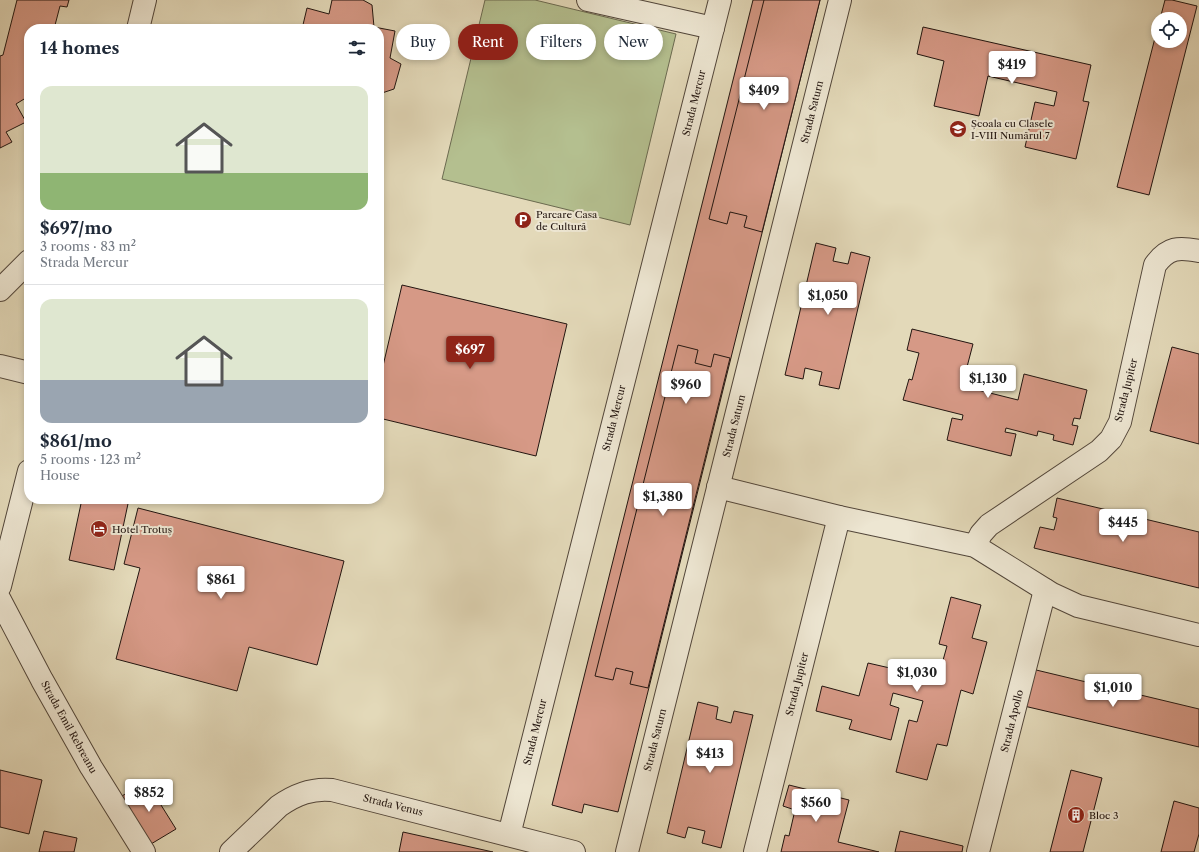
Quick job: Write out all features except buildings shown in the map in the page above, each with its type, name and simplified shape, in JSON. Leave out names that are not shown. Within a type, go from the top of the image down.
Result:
[{"type":"street","points":[[139,24],[145,0]]},
{"type":"street","points":[[588,0],[713,28]]},
{"type":"street","name":"Strada Mercur","points":[[509,835],[720,0]]},
{"type":"street","name":"Strada Saturn","points":[[627,852],[840,0]]},
{"type":"street","name":"Strada Jupiter","points":[[976,546],[981,534],[989,525],[1099,451],[1111,439],[1120,422],[1155,265],[1160,258],[1175,249],[1185,248],[1199,252]]},
{"type":"street","points":[[0,290],[24,266]]},
{"type":"street","points":[[0,366],[24,372]]},
{"type":"street","points":[[718,487],[838,516],[976,546],[1065,601],[1078,606],[1199,635]]},
{"type":"street","points":[[0,586],[24,491]]},
{"type":"street","name":"Strada Jupiter","points":[[755,852],[838,516]]},
{"type":"street","name":"Strada Apollo","points":[[978,852],[1045,590]]},
{"type":"street","name":"Strada Emil Rebreanu","points":[[0,600],[42,680],[91,767],[144,852]]},
{"type":"street","name":"Strada Venus","points":[[231,852],[279,806],[298,795],[319,790],[332,790],[574,852]]},
{"type":"green space","points":[[485,0],[535,0],[635,24],[604,24],[604,60],[663,60],[663,31],[676,34],[630,225],[442,179],[471,60],[518,60],[518,24],[479,24]]},
{"type":"place","name":"Școala cu Clasele I-VIII Numărul 7","points":[[958,129]]},
{"type":"place","name":"Parcare Casa de Cultură","points":[[523,220]]},
{"type":"place","name":"Hotel Trotuș","points":[[99,529]]},
{"type":"place","name":"Bloc 3","points":[[1076,815]]}]
